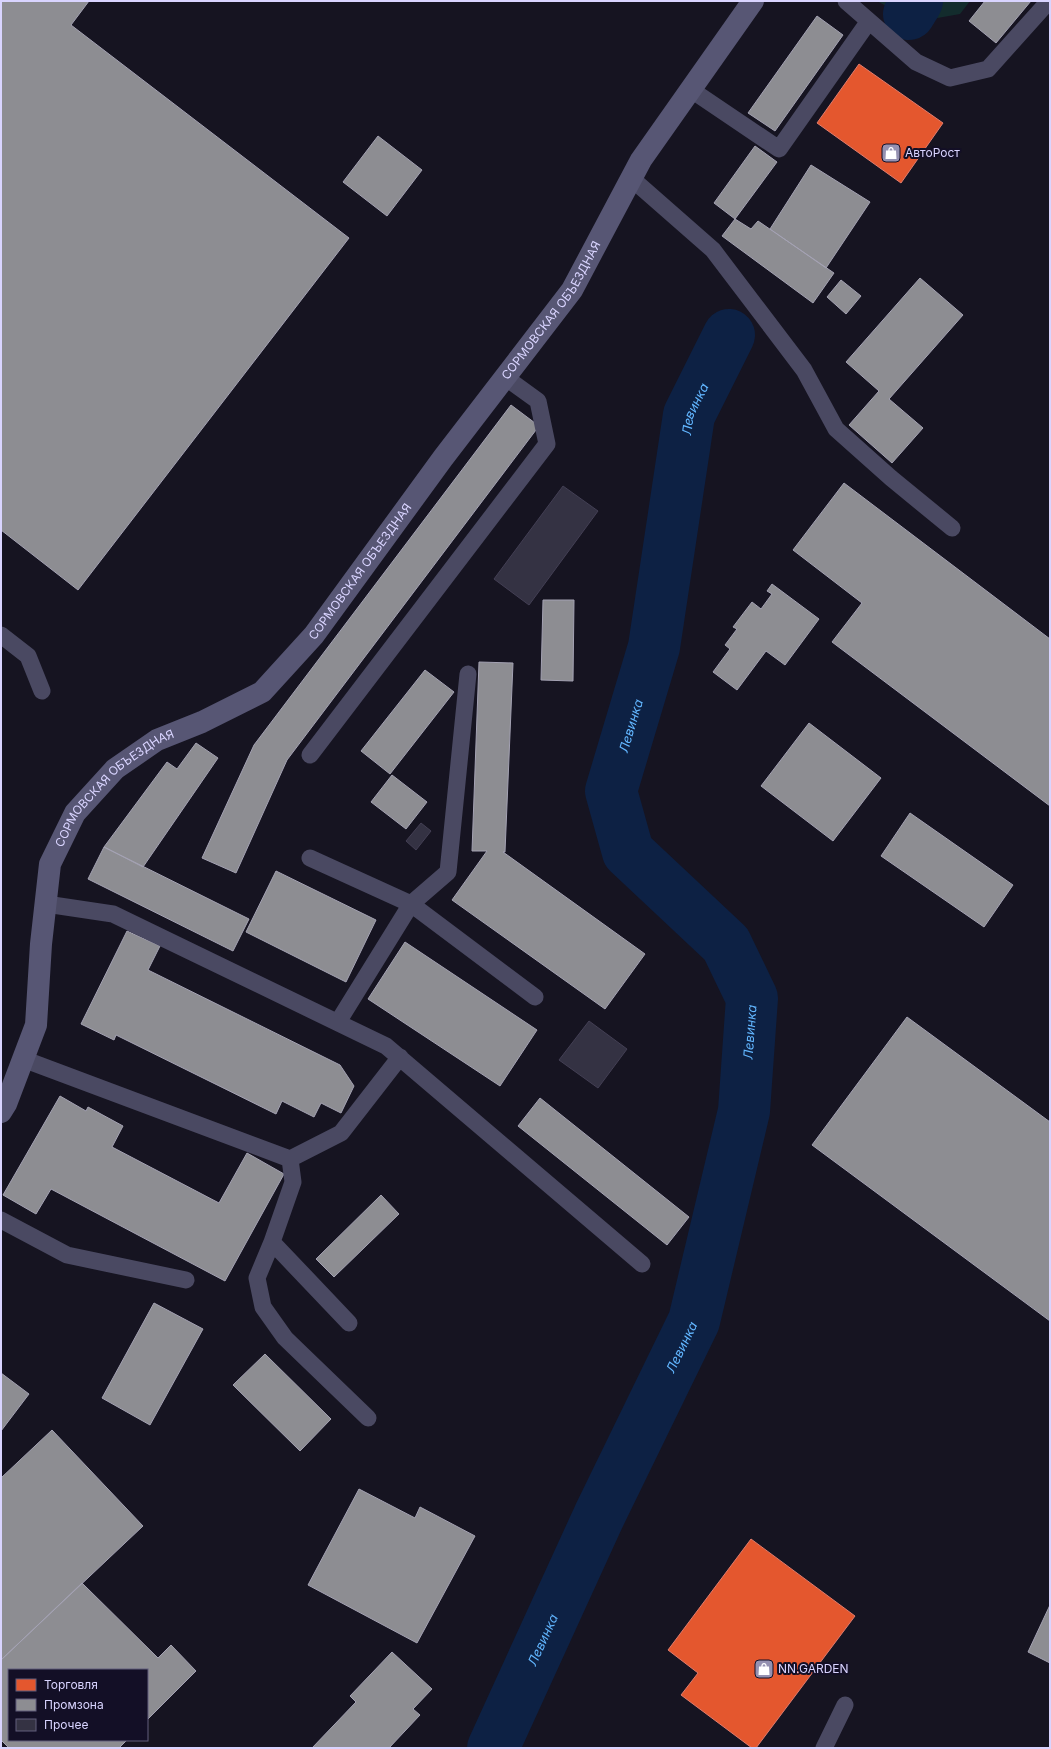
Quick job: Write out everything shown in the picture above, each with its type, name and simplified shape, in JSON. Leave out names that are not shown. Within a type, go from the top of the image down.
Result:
[{"type":"street","name":"СОРМОВСКАЯ ОБЪЕЗДНАЯ","points":[[1,1112],[6,1104],[36,1025],[41,944],[50,864],[75,813],[115,769],[157,740],[202,722],[262,692],[314,635],[443,458],[572,290],[641,160],[753,1]]},
{"type":"lane","points":[[846,1],[916,62],[950,78],[988,70],[1049,1]]},
{"type":"lane","points":[[690,89],[779,149],[869,21]]},
{"type":"lane","points":[[631,178],[713,250],[804,370],[836,429],[890,478],[952,528]]},
{"type":"lane","points":[[310,755],[547,444],[538,401],[505,377]]},
{"type":"lane","points":[[1,635],[28,656],[42,691]]},
{"type":"lane","points":[[338,1022],[411,904],[448,872],[468,674]]},
{"type":"lane","points":[[310,858],[411,904],[535,997]]},
{"type":"lane","points":[[46,904],[113,914],[386,1046],[642,1264]]},
{"type":"lane","points":[[23,1059],[290,1160],[342,1133],[400,1057]]},
{"type":"lane","points":[[290,1160],[293,1182],[272,1242],[257,1278],[263,1307],[285,1338],[368,1418]]},
{"type":"lane","points":[[1,1220],[67,1255],[186,1280]]},
{"type":"lane","points":[[272,1242],[349,1323]]},
{"type":"lane","points":[[824,1748],[845,1705]]},
{"type":"green space","points":[[877,1],[970,1],[960,14],[915,22]]},
{"type":"building: Торговля","name":"АвтоРост","points":[[859,64],[943,123],[901,183],[817,123]]},
{"type":"building: Торговля","points":[[751,1539],[855,1616],[756,1748],[752,1748],[681,1695],[698,1673],[668,1650]]},
{"type":"building: Промзона","points":[[1,1],[89,1],[71,25],[349,238],[78,590],[1,530]]},
{"type":"building: Промзона","points":[[985,1],[1031,1],[996,43],[969,21]]},
{"type":"building: Промзона","points":[[817,16],[843,35],[775,131],[748,113]]},
{"type":"building: Промзона","points":[[378,136],[422,170],[387,216],[343,182]]},
{"type":"building: Промзона","points":[[755,146],[777,162],[735,219],[714,203]]},
{"type":"building: Промзона","points":[[811,165],[870,202],[826,268],[770,229]]},
{"type":"building: Промзона","points":[[735,219],[751,229],[758,221],[834,273],[813,303],[722,236]]},
{"type":"building: Промзона","points":[[920,278],[963,315],[889,399],[923,428],[892,463],[849,425],[879,391],[846,362]]},
{"type":"building: Промзона","points":[[841,280],[861,296],[846,314],[827,297]]},
{"type":"building: Промзона","points":[[511,405],[539,426],[287,760],[236,873],[202,858],[254,745]]},
{"type":"building: Промзона","points":[[844,483],[1050,639],[1050,806],[832,642],[862,603],[793,550]]},
{"type":"building: Промзона","points":[[772,584],[819,619],[785,665],[766,651],[737,690],[713,672],[730,649],[725,645],[737,629],[733,627],[752,602],[761,609],[772,594],[767,591]]},
{"type":"building: Промзона","points":[[543,600],[574,600],[573,681],[541,680]]},
{"type":"building: Промзона","points":[[479,662],[513,663],[505,852],[503,852],[645,954],[605,1009],[452,900],[487,851],[472,851]]},
{"type":"building: Промзона","points":[[425,670],[454,692],[390,774],[361,751]]},
{"type":"building: Промзона","points":[[809,723],[881,778],[833,841],[761,786]]},
{"type":"building: Промзона","points":[[196,743],[218,758],[143,867],[104,847],[167,762],[177,769]]},
{"type":"building: Промзона","points":[[392,775],[427,802],[406,829],[371,802]]},
{"type":"building: Промзона","points":[[910,813],[1013,885],[984,927],[881,856]]},
{"type":"building: Промзона","points":[[104,847],[249,919],[233,951],[88,879]]},
{"type":"building: Промзона","points":[[276,871],[376,920],[346,982],[246,932]]},
{"type":"building: Промзона","points":[[127,931],[160,946],[148,970],[340,1065],[354,1086],[341,1113],[321,1103],[314,1117],[282,1101],[276,1114],[116,1035],[114,1040],[81,1024]]},
{"type":"building: Промзона","points":[[405,942],[537,1030],[500,1086],[368,999]]},
{"type":"building: Промзона","points":[[907,1017],[1050,1122],[1050,1321],[812,1145]]},
{"type":"building: Промзона","points":[[60,1096],[86,1111],[88,1107],[123,1126],[112,1147],[219,1203],[247,1153],[284,1174],[225,1281],[51,1189],[36,1214],[3,1195]]},
{"type":"building: Промзона","points":[[540,1098],[689,1217],[667,1245],[518,1126]]},
{"type":"building: Промзона","points":[[381,1195],[399,1214],[334,1277],[316,1259]]},
{"type":"building: Промзона","points":[[154,1303],[203,1329],[150,1425],[102,1398]]},
{"type":"building: Промзона","points":[[265,1354],[331,1419],[300,1451],[233,1385]]},
{"type":"building: Промзона","points":[[1,1373],[29,1394],[1,1431]]},
{"type":"building: Промзона","points":[[52,1430],[143,1526],[1,1660],[1,1478]]},
{"type":"building: Промзона","points":[[359,1489],[415,1518],[420,1507],[475,1536],[417,1643],[308,1585]]},
{"type":"building: Промзона","points":[[82,1583],[158,1658],[171,1645],[196,1671],[148,1719],[148,1669],[8,1669],[8,1741],[126,1741],[119,1748],[9,1748],[1,1740],[1,1660]]},
{"type":"building: Промзона","points":[[1050,1605],[1050,1663],[1028,1652]]},
{"type":"building: Промзона","points":[[392,1652],[432,1689],[413,1709],[420,1715],[389,1748],[312,1748],[356,1702],[350,1696]]},
{"type":"building: Прочее","points":[[563,486],[598,511],[529,605],[494,579]]},
{"type":"building: Прочее","points":[[421,823],[431,831],[416,850],[406,841]]},
{"type":"building: Прочее","points":[[589,1021],[627,1049],[598,1088],[559,1060]]},
{"type":"waterway","name":"Левинка","points":[[909,14],[917,1]]},
{"type":"waterway","name":"Левинка","points":[[493,1748],[599,1516],[694,1321],[744,1111],[752,998],[726,944],[628,852],[611,791],[654,647],[689,415],[729,335]]},
{"type":"place","name":"АвтоРост","points":[[891,153]]},
{"type":"place","name":"NN.GARDEN","points":[[764,1669]]}]
